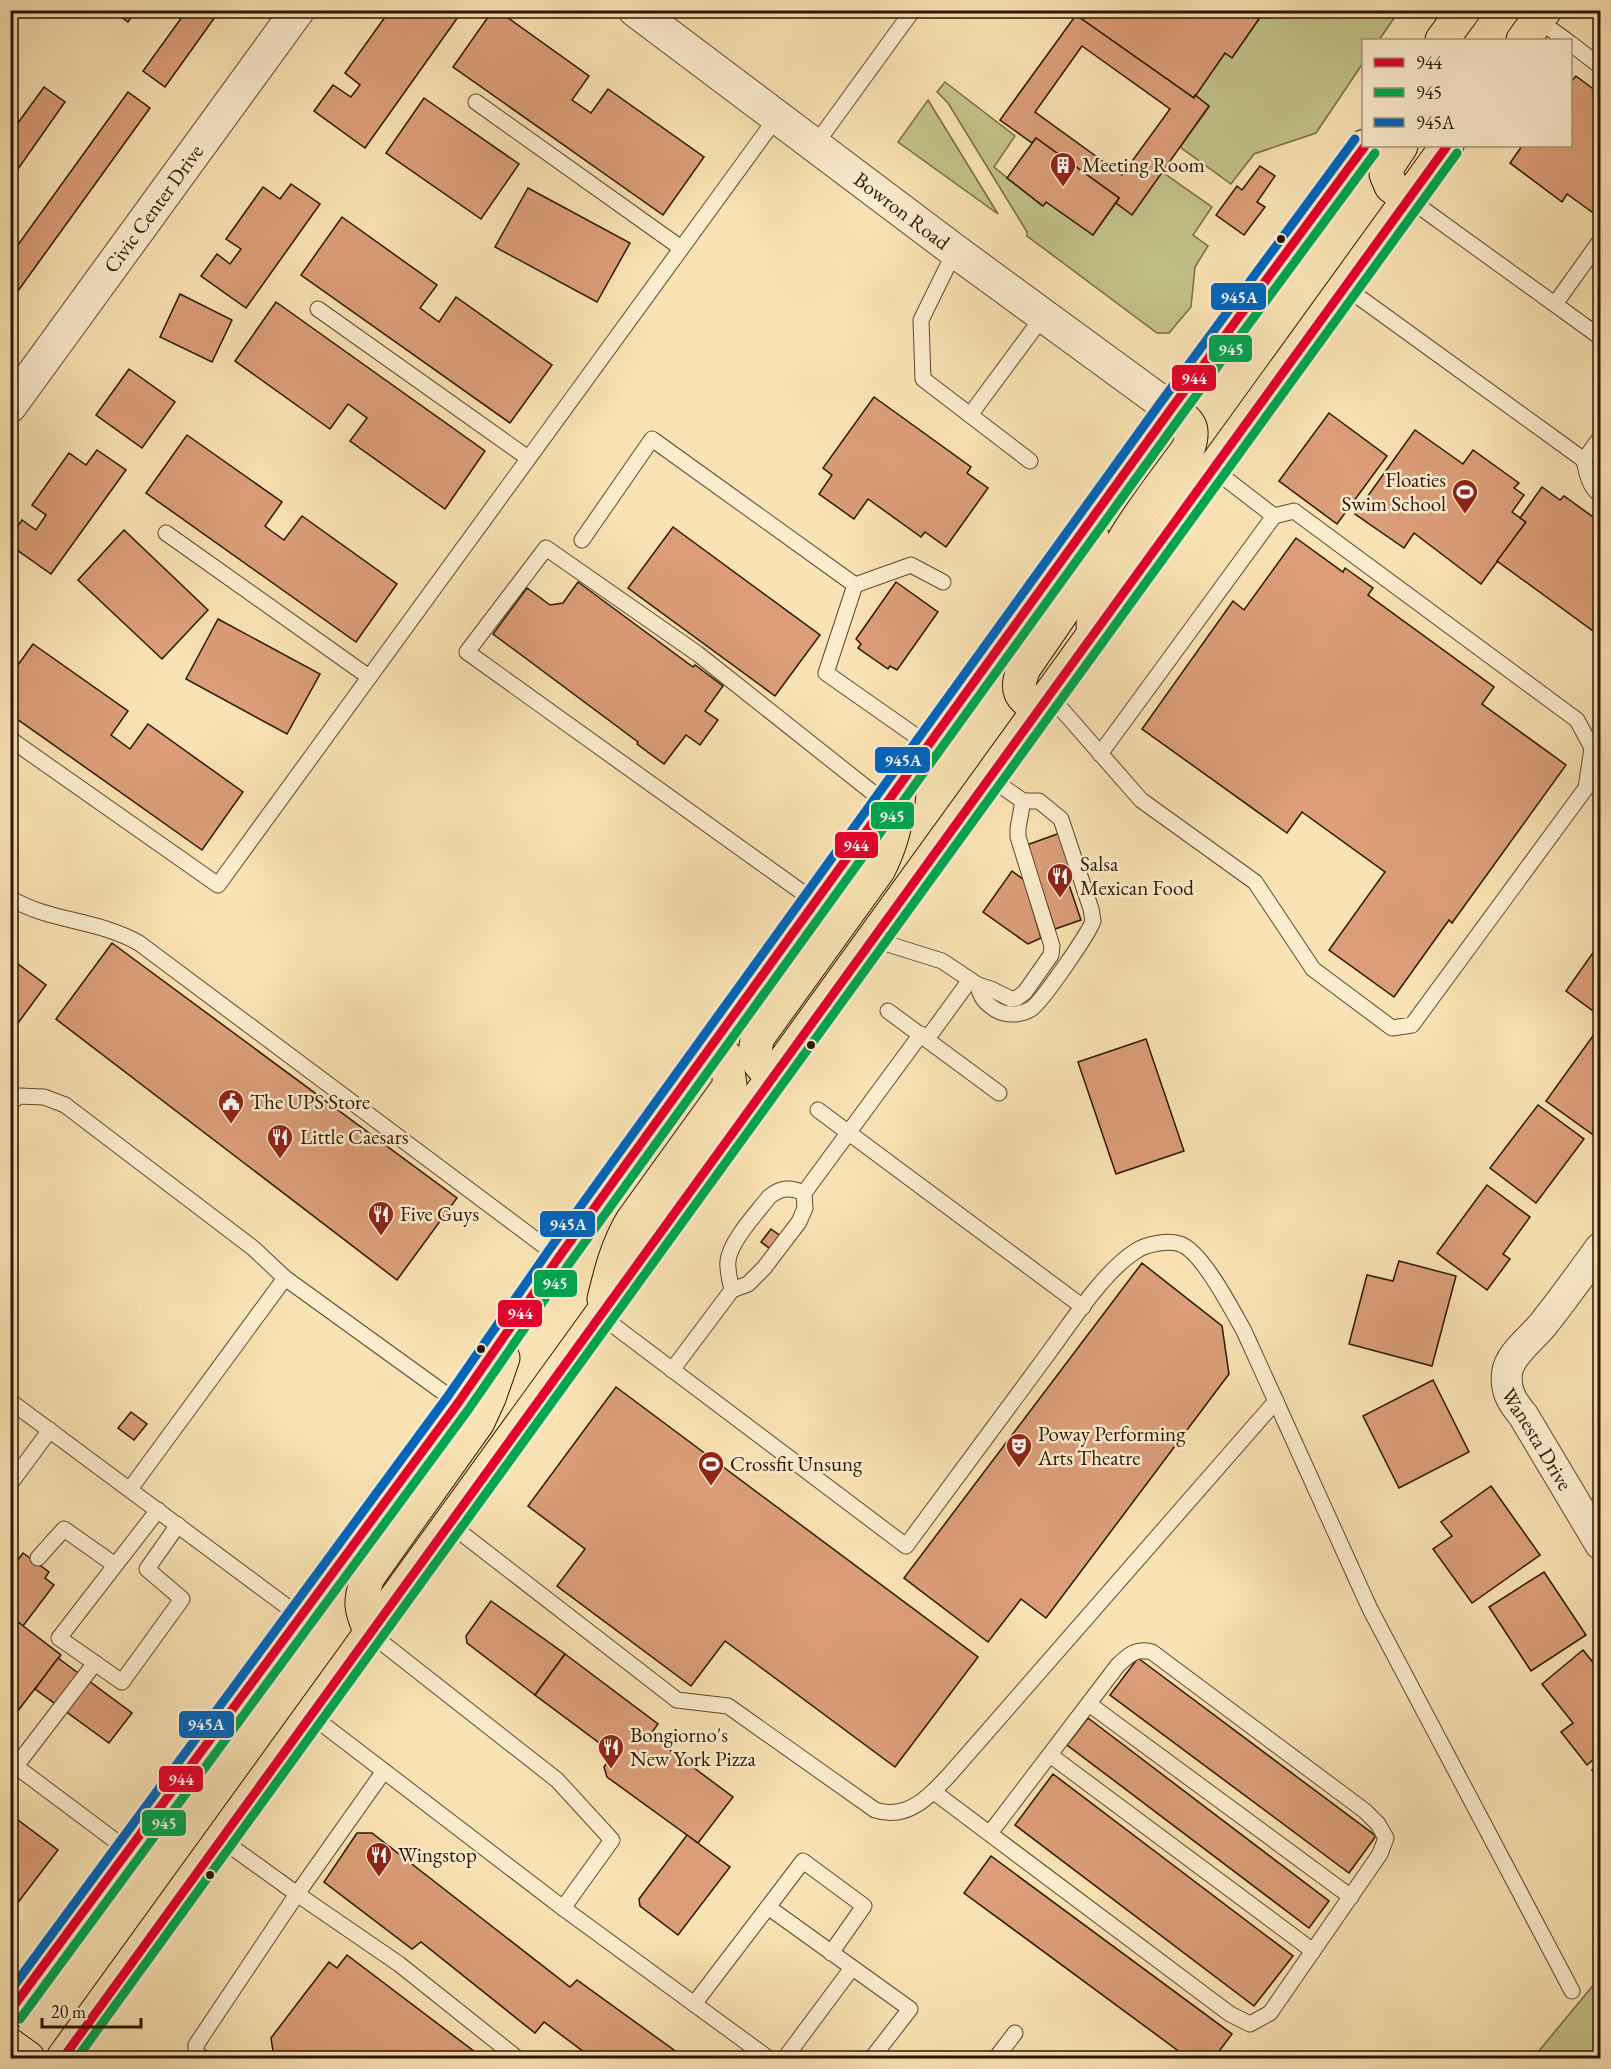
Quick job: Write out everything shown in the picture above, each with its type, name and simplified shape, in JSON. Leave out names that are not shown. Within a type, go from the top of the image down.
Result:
[{"type":"main road","points":[[1443,39],[1464,10]]},
{"type":"main road","points":[[1464,39],[1473,10]]},
{"type":"main road","points":[[10,2012],[458,1403],[559,1257],[817,903],[1171,409],[1364,147]]},
{"type":"main road","points":[[1400,147],[1389,164],[1386,174],[1391,186],[1409,199]]},
{"type":"main road","points":[[63,2058],[1447,147]]},
{"type":"main road","points":[[1091,637],[1101,587],[1110,563],[1120,544],[1188,449],[1192,436],[1189,422],[1171,409]]},
{"type":"main road","points":[[1044,702],[1023,699],[1019,687],[1020,678],[1023,668],[1072,598],[1098,511]]},
{"type":"main road","points":[[774,1076],[761,1067],[756,1058],[755,1047],[758,1037],[879,869],[895,828],[894,796]]},
{"type":"main road","points":[[601,1316],[612,1264],[621,1240],[632,1221],[730,1085],[726,1057],[714,1044]]},
{"type":"main road","points":[[371,1634],[362,1610],[361,1597],[368,1577],[478,1422],[489,1398],[516,1320]]},
{"type":"main road","points":[[10,2045],[28,2058]]},
{"type":"street","name":"Civic Center Drive","points":[[10,406],[298,10]]},
{"type":"street","name":"Bowron Road","points":[[649,14],[777,117],[1171,409]]},
{"type":"street","name":"Wanesta Drive","points":[[1600,1248],[1543,1325],[1517,1353],[1507,1371],[1507,1389],[1513,1403],[1523,1415],[1600,1544]]},
{"type":"lane","points":[[815,145],[913,10]]},
{"type":"lane","points":[[1536,24],[1564,39]]},
{"type":"lane","points":[[1572,45],[1600,66]]},
{"type":"lane","points":[[476,102],[681,248]]},
{"type":"lane","points":[[10,739],[218,885],[777,117]]},
{"type":"lane","points":[[1409,199],[1600,337]]},
{"type":"lane","points":[[1555,304],[1600,241]]},
{"type":"lane","points":[[956,251],[921,320],[923,379],[1030,461]]},
{"type":"lane","points":[[1345,287],[1584,460],[1590,483],[1600,495]]},
{"type":"lane","points":[[318,309],[528,458]]},
{"type":"lane","points":[[970,415],[1044,315]]},
{"type":"lane","points":[[1584,460],[1600,438]]},
{"type":"lane","points":[[582,540],[652,439],[855,585]]},
{"type":"lane","points":[[1213,469],[1274,516]]},
{"type":"lane","points":[[1044,702],[1100,754],[1141,800],[1255,882],[1313,969],[1392,1028],[1412,1025],[1586,788],[1592,748],[1577,720],[1294,511],[1274,516],[1100,754]]},
{"type":"lane","points":[[166,533],[369,677]]},
{"type":"lane","points":[[817,903],[467,652],[546,548],[698,654],[894,796]]},
{"type":"lane","points":[[855,585],[911,565],[943,582]]},
{"type":"lane","points":[[855,585],[826,673],[930,746]]},
{"type":"lane","points":[[974,982],[982,999],[1001,1012],[1014,1014],[1033,1008],[1093,921],[1062,819],[1039,801],[1023,801],[990,778]]},
{"type":"lane","points":[[872,939],[942,961],[974,982],[1011,999],[1025,992],[1052,952],[1048,931],[1018,837],[1023,801]]},
{"type":"lane","points":[[10,898],[36,910],[109,928],[139,943],[559,1257]]},
{"type":"lane","points":[[672,1370],[732,1290],[748,1284],[764,1268],[799,1222],[805,1208],[804,1193],[924,1037],[974,982]]},
{"type":"lane","points":[[888,1011],[999,1093]]},
{"type":"lane","points":[[10,1103],[19,1096],[44,1096],[65,1105],[253,1248],[285,1278],[458,1403]]},
{"type":"lane","points":[[818,1110],[1083,1307]]},
{"type":"lane","points":[[732,1290],[728,1260],[732,1247],[763,1205],[769,1197],[782,1189],[794,1188],[804,1193]]},
{"type":"lane","points":[[601,1316],[906,1546],[1083,1307],[1120,1263],[1138,1249],[1159,1243],[1178,1243],[1191,1249],[1220,1288],[1244,1331],[1370,1609],[1572,1990]]},
{"type":"lane","points":[[130,1489],[285,1278]]},
{"type":"lane","points":[[10,1401],[301,1617]]},
{"type":"lane","points":[[451,1525],[677,1700],[728,1706],[876,1810],[887,1814],[918,1805],[934,1792],[1276,1401]]},
{"type":"lane","points":[[10,1484],[50,1430]]},
{"type":"lane","points":[[158,1510],[59,1638],[122,1682],[182,1599],[147,1569],[178,1525]]},
{"type":"lane","points":[[38,1558],[64,1529],[115,1566]]},
{"type":"lane","points":[[371,1634],[557,1780],[612,1840],[563,1908]]},
{"type":"lane","points":[[934,1792],[1230,2014],[1250,2024],[1270,2013],[1380,1854],[1386,1838],[1378,1824],[1365,1811],[1152,1652],[1142,1649],[1131,1653],[1118,1665],[990,1833]]},
{"type":"lane","points":[[94,1663],[13,1764],[129,1851]]},
{"type":"lane","points":[[1089,1704],[1351,1897]]},
{"type":"lane","points":[[312,1716],[563,1908],[768,2058]]},
{"type":"lane","points":[[1050,1755],[1313,1951]]},
{"type":"lane","points":[[203,2058],[196,2053],[196,2045],[297,1894],[384,1771]]},
{"type":"lane","points":[[222,1840],[399,1964],[518,2058]]},
{"type":"lane","points":[[694,2004],[803,1861],[864,1906],[831,1953]]},
{"type":"lane","points":[[768,1907],[910,2009],[872,2058]]},
{"type":"lane","points":[[784,2058],[852,1968]]},
{"type":"lane","points":[[996,2058],[1016,2033]]},
{"type":"shaded area","points":[[1265,11],[1399,11],[1380,39],[1362,39],[1362,64],[1316,133],[1254,154],[1231,184],[1180,147],[1209,107],[1195,95],[1225,53],[1232,57]]},
{"type":"shaded area","points":[[945,82],[1015,136],[994,167],[1042,206],[1046,202],[1093,235],[1116,203],[1162,172],[1212,207],[1193,235],[1208,246],[1195,267],[1191,307],[1169,333],[1157,333],[1027,236],[1027,232],[948,103],[937,92]]},
{"type":"shaded area","points":[[928,100],[998,214],[898,142]]},
{"type":"shaded area","points":[[1600,1977],[1600,2058],[1533,2058]]},
{"type":"building","points":[[112,10],[136,10],[128,22]]},
{"type":"building","points":[[187,10],[220,10],[165,87],[143,71]]},
{"type":"building","points":[[390,10],[404,10],[410,15],[413,10],[463,10],[365,148],[314,111],[333,85],[351,97],[360,85],[345,73]]},
{"type":"building","points":[[493,10],[497,10],[589,76],[572,100],[591,113],[608,89],[704,157],[663,215],[453,67]]},
{"type":"building","points":[[1069,10],[1265,10],[1232,58],[1225,53],[1194,98]]},
{"type":"building","points":[[1076,15],[1194,98],[1195,95],[1209,106],[1132,215],[1116,203],[1119,198],[1036,138],[1032,143],[1000,120]],"holes":[[[1082,46],[1170,109],[1122,175],[1035,112]]]},
{"type":"building","points":[[1576,76],[1600,94],[1600,209],[1596,215],[1567,194],[1562,202],[1510,163],[1521,147],[1572,147],[1572,81]]},
{"type":"building","points":[[44,87],[65,102],[18,169],[10,163],[10,134]]},
{"type":"building","points":[[128,92],[150,108],[10,302],[10,256]]},
{"type":"building","points":[[424,98],[519,164],[481,219],[386,153]]},
{"type":"building","name":"Meeting Room","points":[[1036,138],[1119,198],[1093,235],[1046,202],[1043,206],[1007,178]]},
{"type":"building","points":[[1260,166],[1275,176],[1257,202],[1265,207],[1244,235],[1216,215],[1237,186],[1242,190]]},
{"type":"building","points":[[291,184],[320,204],[246,308],[201,276],[217,254],[230,264],[241,249],[226,239],[263,187],[280,199]]},
{"type":"building","points":[[528,188],[630,243],[597,302],[495,247]]},
{"type":"building","points":[[342,217],[437,285],[420,308],[439,322],[456,297],[552,365],[510,423],[301,275]]},
{"type":"building","points":[[180,294],[232,320],[212,362],[160,337]]},
{"type":"building","points":[[276,302],[485,451],[445,509],[350,441],[367,418],[348,404],[330,429],[235,361]]},
{"type":"building","points":[[129,369],[175,402],[142,448],[96,415]]},
{"type":"building","points":[[874,397],[971,467],[967,473],[988,488],[946,547],[925,532],[921,537],[868,499],[854,519],[819,494],[832,475],[823,468]]},
{"type":"building","points":[[1329,413],[1387,456],[1337,524],[1279,481]]},
{"type":"building","points":[[1415,430],[1463,464],[1473,450],[1519,483],[1514,488],[1524,495],[1512,512],[1526,522],[1481,584],[1414,533],[1404,548],[1355,514]]},
{"type":"building","points":[[187,435],[282,502],[265,526],[284,540],[302,516],[397,584],[356,642],[146,493]]},
{"type":"building","points":[[97,450],[126,470],[51,574],[10,545],[10,537],[22,520],[36,530],[46,515],[32,505],[69,453],[86,465]]},
{"type":"building","points":[[1542,487],[1560,500],[1564,496],[1600,522],[1600,636],[1497,561],[1526,522],[1520,518]]},
{"type":"building","points":[[673,527],[820,635],[775,696],[628,588]]},
{"type":"building","points":[[124,530],[208,610],[162,659],[78,580]]},
{"type":"building","points":[[1296,538],[1343,572],[1345,568],[1373,588],[1368,595],[1494,687],[1482,704],[1566,765],[1452,923],[1449,920],[1394,997],[1329,950],[1385,872],[1302,812],[1287,833],[1142,729],[1233,601],[1244,610]]},
{"type":"building","points":[[578,582],[693,667],[695,665],[723,686],[705,711],[718,720],[700,745],[686,735],[664,764],[493,634],[527,588],[550,605],[563,603]]},
{"type":"building","points":[[896,582],[938,612],[897,670],[890,666],[888,669],[858,648],[861,644],[856,639]]},
{"type":"building","points":[[218,619],[320,674],[287,734],[186,679]]},
{"type":"building","points":[[33,644],[128,711],[111,735],[130,749],[148,724],[243,792],[202,850],[10,714],[10,676]]},
{"type":"building","name":"Salsa Mexican Food","points":[[1060,833],[1072,867],[1064,870],[1081,920],[1055,929],[1038,878],[1024,846]]},
{"type":"building","points":[[1012,871],[1024,880],[1041,938],[1028,944],[983,912]]},
{"type":"building","points":[[112,943],[457,1198],[397,1280],[56,1019]]},
{"type":"building","points":[[1597,947],[1600,949],[1600,1016],[1566,991]]},
{"type":"building","points":[[10,958],[46,985],[10,1034]]},
{"type":"building","points":[[1595,1033],[1600,1037],[1599,1139],[1546,1101]]},
{"type":"building","points":[[1146,1039],[1184,1151],[1116,1174],[1078,1062]]},
{"type":"building","points":[[1538,1105],[1584,1139],[1536,1203],[1490,1168]]},
{"type":"building","points":[[1487,1185],[1530,1217],[1503,1254],[1510,1259],[1487,1290],[1437,1253]]},
{"type":"building","points":[[771,1229],[782,1237],[772,1250],[761,1242]]},
{"type":"building","points":[[1399,1261],[1456,1276],[1432,1366],[1349,1344],[1367,1275],[1393,1281]]},
{"type":"building","points":[[1142,1263],[1222,1326],[1229,1374],[1046,1618],[1021,1599],[988,1642],[904,1578]]},
{"type":"building","points":[[1433,1380],[1469,1452],[1399,1488],[1363,1416]]},
{"type":"building","points":[[616,1387],[978,1657],[895,1767],[725,1641],[691,1686],[557,1586],[585,1549],[528,1506]]},
{"type":"building","points":[[131,1412],[147,1424],[134,1440],[118,1428]]},
{"type":"building","points":[[1491,1486],[1540,1555],[1472,1603],[1433,1549],[1452,1536],[1441,1522]]},
{"type":"building","points":[[23,1553],[49,1572],[45,1578],[54,1585],[23,1626],[14,1619],[10,1624],[10,1570]]},
{"type":"building","points":[[1544,1572],[1586,1635],[1531,1671],[1489,1607]]},
{"type":"building","points":[[491,1601],[565,1654],[535,1695],[467,1643],[466,1636]]},
{"type":"building","points":[[18,1622],[61,1655],[10,1721],[10,1632]]},
{"type":"building","points":[[1583,1650],[1600,1671],[1600,1754],[1587,1765],[1561,1732],[1573,1723],[1542,1684]]},
{"type":"building","points":[[565,1654],[658,1724],[650,1735],[733,1797],[698,1843],[607,1777],[604,1767],[614,1754],[535,1695]]},
{"type":"building","points":[[58,1658],[132,1713],[109,1743],[35,1689]]},
{"type":"building","points":[[1138,1658],[1376,1836],[1349,1873],[1110,1695]]},
{"type":"building","points":[[1088,1718],[1329,1901],[1309,1928],[1067,1745]]},
{"type":"building","points":[[1600,1765],[1600,1783],[1592,1770]]},
{"type":"building","points":[[1053,1774],[1293,1956],[1254,2006],[1015,1825]]},
{"type":"building","points":[[10,1814],[58,1850],[10,1913]]},
{"type":"building","points":[[357,1833],[372,1833],[570,1987],[577,1980],[685,2058],[592,2058],[544,2022],[535,2033],[421,1942],[412,1949],[324,1882]]},
{"type":"building","points":[[687,1835],[730,1867],[678,1935],[640,1906],[639,1899]]},
{"type":"building","points":[[991,1856],[1232,2034],[1214,2058],[1188,2058],[964,1893]]},
{"type":"building","points":[[347,1955],[483,2058],[274,2058],[271,2038],[329,1962],[337,1968]]},
{"type":"transit line","name":"945A","points":[[10,1991],[448,1396],[549,1250],[1161,402],[1355,139]]},
{"type":"transit line","name":"944","points":[[10,2011],[458,1403],[559,1257],[1171,409],[1364,147]]},
{"type":"transit line","name":"944","points":[[63,2058],[1446,147]]},
{"type":"transit line","name":"945","points":[[20,2019],[468,1410],[569,1264],[1181,416],[1375,153]]},
{"type":"transit line","name":"945","points":[[77,2058],[1457,153]]},
{"type":"place","name":"Meeting Room","points":[[1063,188]]},
{"type":"place","name":"Floaties Swim School","points":[[1465,515]]},
{"type":"place","name":"Salsa Mexican Food","points":[[1060,899]]},
{"type":"place","name":"The UPS Store","points":[[231,1125]]},
{"type":"place","name":"Little Caesars","points":[[280,1160]]},
{"type":"place","name":"Five Guys","points":[[381,1237]]},
{"type":"place","name":"Poway Performing Arts Theatre","points":[[1019,1469]]},
{"type":"place","name":"Crossfit Unsung","points":[[711,1487]]},
{"type":"place","name":"Bongiorno's New York Pizza","points":[[611,1770]]},
{"type":"place","name":"Wingstop","points":[[379,1878]]}]
